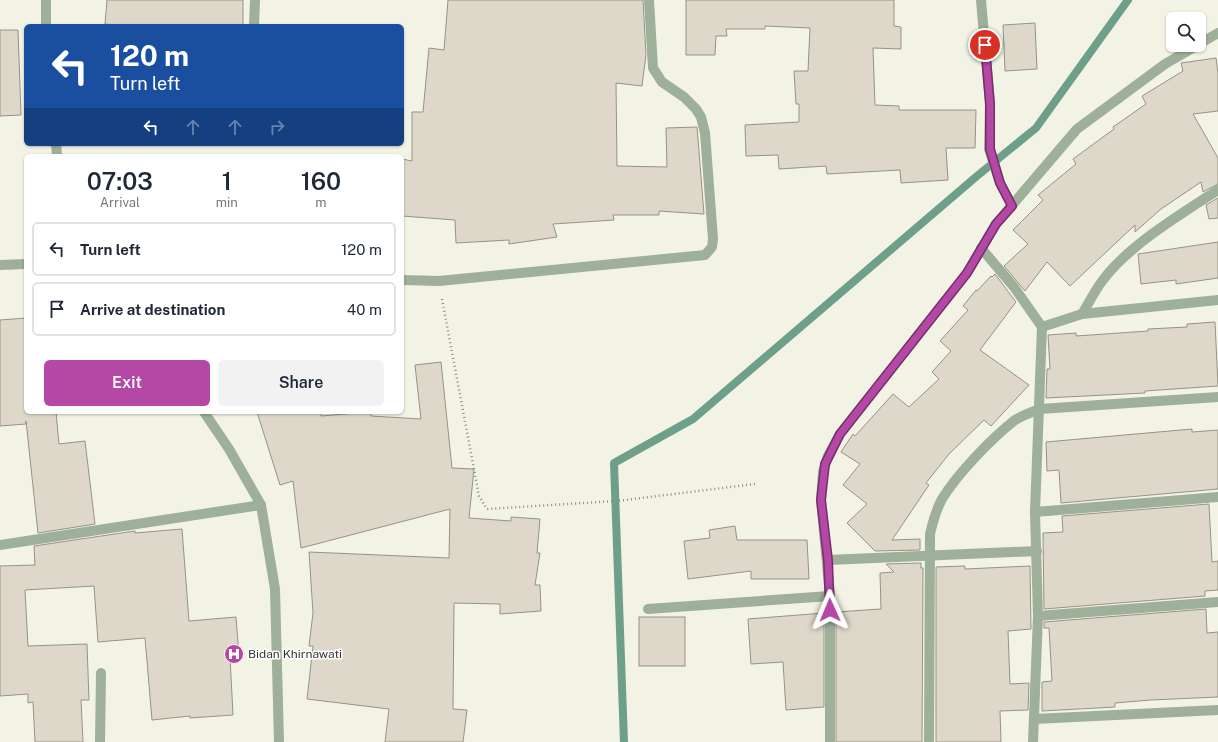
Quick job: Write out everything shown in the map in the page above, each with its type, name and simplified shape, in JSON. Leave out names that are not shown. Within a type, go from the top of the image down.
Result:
[{"type":"street","points":[[46,0],[46,24]]},
{"type":"street","points":[[254,24],[255,0]]},
{"type":"street","points":[[404,280],[439,281],[704,256],[712,247],[705,133],[701,117],[696,109],[684,97],[662,82],[653,68],[649,0]]},
{"type":"street","points":[[981,0],[990,104],[990,149],[1000,183],[1012,206]]},
{"type":"street","points":[[1206,40],[1218,33]]},
{"type":"street","points":[[830,742],[830,596],[828,560],[821,500],[823,472],[828,456],[840,434],[967,273],[996,224],[1077,129],[1165,64],[1186,52]]},
{"type":"street","points":[[1082,314],[1102,280],[1119,261],[1159,229],[1218,190]]},
{"type":"street","points":[[981,248],[1014,288],[1042,328],[1036,512],[1038,616],[1033,742]]},
{"type":"street","points":[[0,265],[24,264]]},
{"type":"street","points":[[1042,328],[1082,314],[1218,300]]},
{"type":"street","points":[[929,742],[930,534],[935,515],[942,499],[988,444],[1016,420],[1040,409],[1218,397]]},
{"type":"street","points":[[205,414],[230,449],[261,505],[275,589],[279,742]]},
{"type":"street","points":[[1036,512],[1218,497]]},
{"type":"street","points":[[0,545],[261,505]]},
{"type":"street","points":[[828,560],[1037,551]]},
{"type":"street","points":[[648,608],[830,596]]},
{"type":"street","points":[[1038,616],[1218,602]]},
{"type":"street","points":[[100,742],[101,672]]},
{"type":"street","points":[[1034,720],[1218,710]]},
{"type":"path","points":[[439,281],[479,496],[487,509],[562,506],[617,501],[755,484]]},
{"type":"building","points":[[107,0],[243,0],[243,24],[105,24]]},
{"type":"building","points":[[448,0],[643,0],[646,55],[642,86],[616,83],[617,166],[667,167],[666,128],[697,127],[704,214],[659,211],[659,215],[613,215],[614,220],[553,224],[557,237],[509,244],[509,240],[456,243],[455,220],[404,216],[404,159],[412,161],[412,112],[423,112],[429,48],[444,50]]},
{"type":"building","points":[[686,0],[894,0],[894,26],[901,27],[901,49],[873,48],[875,105],[899,106],[899,110],[976,110],[975,148],[946,148],[948,180],[901,183],[900,170],[827,174],[826,166],[779,169],[778,155],[746,156],[745,125],[799,122],[799,104],[796,104],[794,71],[808,71],[810,28],[765,26],[765,29],[726,29],[727,36],[716,36],[715,55],[686,55]]},
{"type":"building","points":[[1035,23],[1037,69],[1005,71],[1003,25]]},
{"type":"building","points":[[0,30],[18,30],[21,115],[0,116]]},
{"type":"building","points":[[1216,58],[1218,73],[1218,111],[1193,114],[1218,158],[1218,184],[1203,192],[1201,182],[1161,209],[1135,232],[1135,225],[1070,286],[1047,262],[1025,291],[1004,266],[1028,244],[1013,230],[1043,200],[1038,195],[1076,164],[1073,159],[1114,129],[1113,127],[1146,104],[1142,96],[1183,71],[1181,63]]},
{"type":"building","points":[[1218,198],[1218,218],[1209,219],[1206,205]]},
{"type":"building","points":[[1218,242],[1218,278],[1176,284],[1176,280],[1141,284],[1138,254]]},
{"type":"building","points":[[995,274],[1016,302],[980,350],[1029,385],[991,426],[984,420],[949,454],[926,483],[929,485],[892,540],[920,539],[920,550],[875,551],[847,523],[867,504],[843,485],[860,464],[841,452],[853,434],[855,436],[893,394],[909,407],[939,379],[932,372],[951,351],[940,341],[968,310],[963,306],[976,290],[977,291],[991,276],[992,277]]},
{"type":"building","points":[[24,318],[24,414],[56,414],[59,444],[85,441],[95,524],[38,533],[26,421],[26,424],[0,426],[0,320]]},
{"type":"building","points":[[1215,322],[1218,386],[1145,391],[1145,393],[1046,398],[1047,369],[1050,369],[1048,335],[1076,333],[1076,336],[1148,331],[1148,329],[1187,327],[1187,324]]},
{"type":"building","points":[[441,362],[452,468],[474,469],[469,518],[511,521],[511,517],[540,519],[537,553],[540,553],[535,585],[540,585],[541,611],[500,614],[500,604],[454,603],[453,709],[467,710],[463,742],[385,742],[389,709],[307,699],[313,646],[309,646],[313,613],[309,552],[449,558],[450,509],[301,548],[293,481],[280,485],[258,414],[321,414],[321,416],[370,414],[371,416],[421,419],[415,365]]},
{"type":"building","points":[[1192,429],[1192,432],[1218,430],[1218,489],[1061,503],[1059,470],[1047,471],[1046,442]]},
{"type":"building","points":[[1209,504],[1212,562],[1218,561],[1218,590],[1205,591],[1205,596],[1044,609],[1043,533],[1063,532],[1062,516]]},
{"type":"building","points":[[735,526],[737,540],[807,540],[809,579],[751,579],[751,571],[688,579],[684,541],[710,538],[709,530]]},
{"type":"building","points":[[182,529],[189,621],[236,617],[239,656],[230,657],[233,715],[190,718],[190,716],[152,720],[145,638],[98,642],[94,586],[25,590],[28,646],[87,644],[89,700],[81,700],[83,742],[35,742],[33,702],[28,703],[28,694],[0,696],[0,566],[35,565],[34,546],[135,531],[135,533]]},
{"type":"building","points":[[921,563],[921,568],[923,568],[922,742],[836,742],[836,612],[881,609],[880,573],[894,572],[886,564]]},
{"type":"building","points":[[965,566],[965,569],[1030,566],[1031,629],[1008,631],[1010,684],[1029,683],[1028,710],[1000,711],[1001,742],[936,742],[936,567]]},
{"type":"building","points":[[1206,609],[1207,633],[1218,632],[1218,697],[1151,700],[1115,703],[1115,707],[1042,711],[1042,682],[1052,681],[1049,628],[1044,628],[1044,622]]},
{"type":"building","points":[[824,613],[824,707],[786,710],[783,662],[751,664],[748,619]]},
{"type":"building","points":[[639,617],[685,617],[685,666],[639,666]]},
{"type":"waterway","points":[[624,742],[614,463],[693,419],[977,176],[1036,128],[1128,0]]},
{"type":"place","name":"Bidan Khirnawati","points":[[234,654]]},
{"type":"route","points":[[830,610],[828,560],[821,500],[823,472],[828,456],[840,434],[967,273],[996,224],[1012,206],[1000,183],[990,149],[990,104],[985,45]]}]
